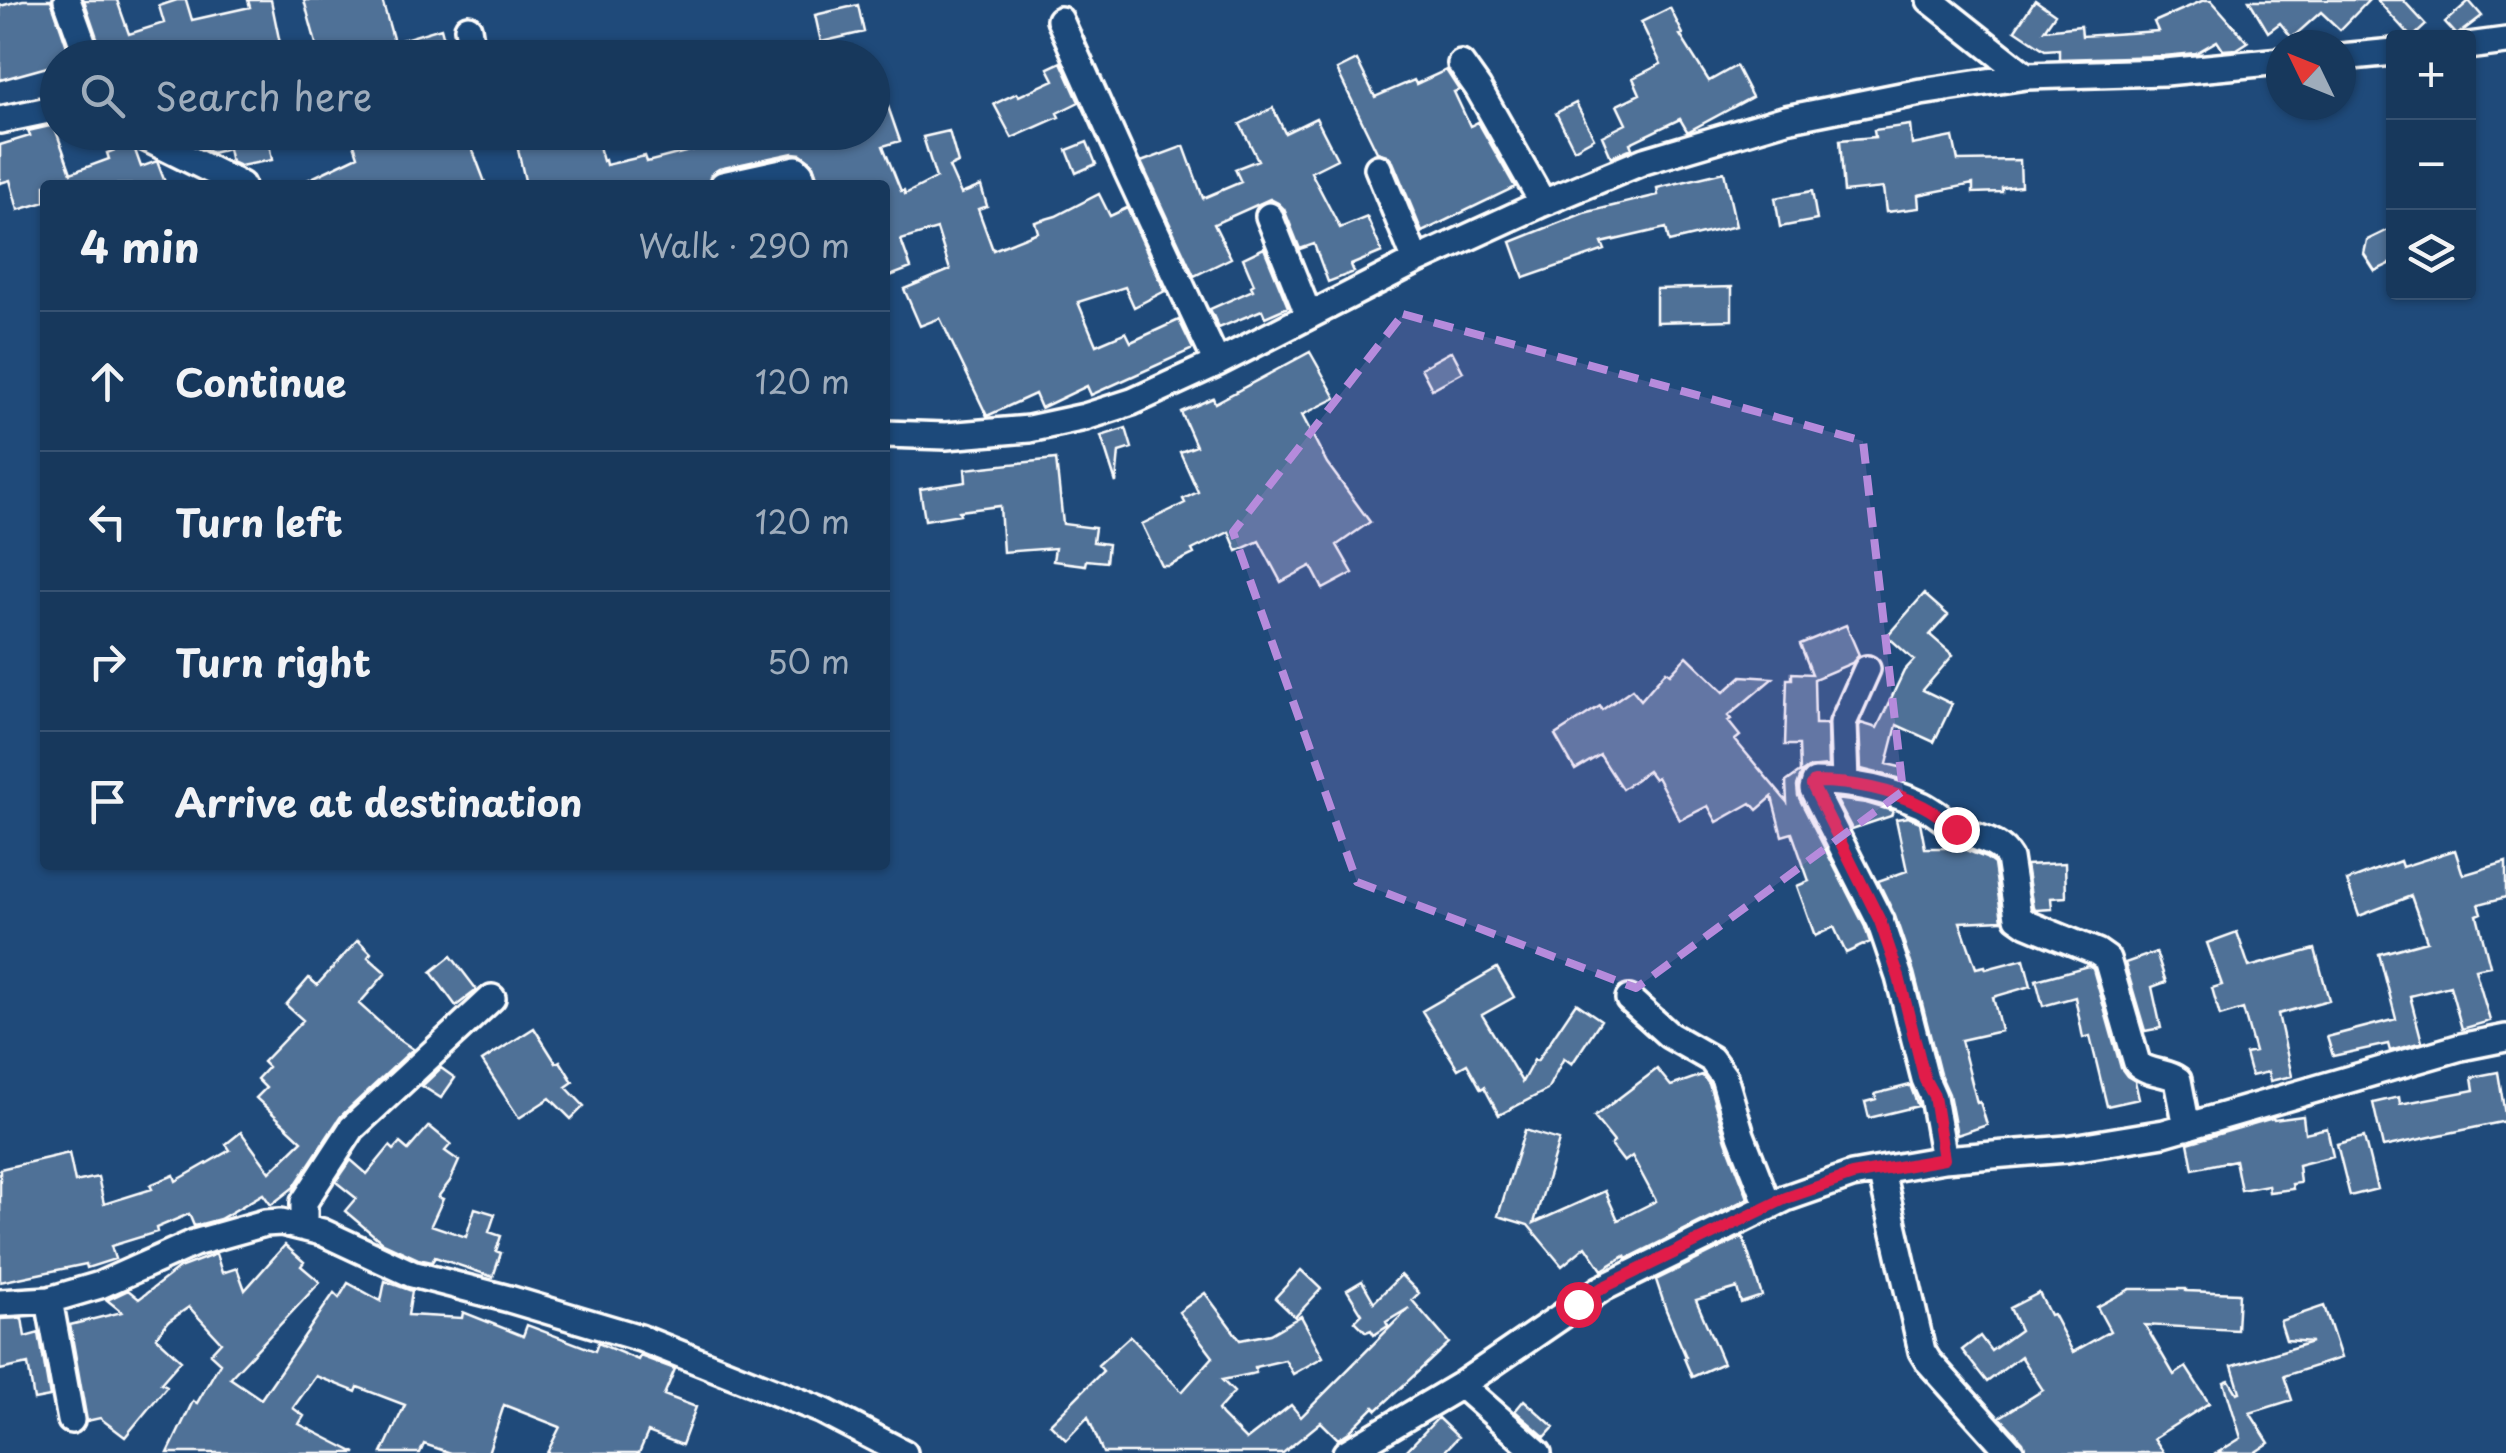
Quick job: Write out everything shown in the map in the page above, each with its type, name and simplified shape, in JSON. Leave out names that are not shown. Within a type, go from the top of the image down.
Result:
[{"type":"street","points":[[67,0],[81,40]]},
{"type":"street","points":[[1930,0],[2026,76]]},
{"type":"street","points":[[1060,20],[1217,363]]},
{"type":"street","points":[[468,28],[470,40]]},
{"type":"street","points":[[2476,45],[2506,41]]},
{"type":"street","points":[[2356,56],[2386,53]]},
{"type":"street","points":[[890,432],[946,436],[1029,429],[1132,402],[1416,261],[1543,203],[1644,161],[1786,119],[2026,76],[2165,72],[2266,63]]},
{"type":"street","points":[[1461,64],[1543,203]]},
{"type":"street","points":[[0,120],[40,112]]},
{"type":"street","points":[[170,150],[231,180]]},
{"type":"street","points":[[1378,168],[1416,261]]},
{"type":"street","points":[[746,180],[796,169],[802,180]]},
{"type":"street","points":[[1269,216],[1309,316]]},
{"type":"street","points":[[1845,782],[1844,716],[1868,669]]},
{"type":"street","points":[[1944,1159],[1934,1096],[1925,1080],[1880,921],[1812,787],[1814,782],[1845,782],[1882,790],[1925,806],[1956,829],[2004,850],[2018,917],[2106,959],[2137,1062],[2144,1069],[2178,1080],[2187,1127]]},
{"type":"street","points":[[304,1226],[304,1202],[352,1128],[492,998]]},
{"type":"street","points":[[1629,999],[1669,1035],[1712,1058],[1724,1076],[1741,1135],[1769,1207]]},
{"type":"street","points":[[1346,1453],[1461,1386],[1602,1288],[1786,1198],[1852,1175],[1944,1159],[2067,1148],[2187,1127],[2461,1047],[2506,1038]]},
{"type":"street","points":[[1881,1171],[1922,1351],[2011,1453]]},
{"type":"street","points":[[0,1303],[50,1300],[100,1285],[194,1243],[281,1222],[322,1232],[412,1274],[640,1338],[823,1411],[904,1453]]},
{"type":"street","points":[[50,1300],[71,1420]]},
{"type":"street","points":[[1461,1386],[1538,1453]]},
{"type":"highlighted area","points":[[1403,314],[1863,441],[1903,791],[1636,988],[1357,882],[1233,532]]},
{"type":"building","points":[[23,0],[51,0],[65,40],[40,40],[40,69],[0,80],[0,6]]},
{"type":"building","points":[[84,0],[117,0],[129,34],[164,23],[159,6],[177,0],[186,0],[192,20],[250,7],[248,0],[271,0],[279,40],[98,40]]},
{"type":"building","points":[[304,0],[382,0],[393,40],[315,40]]},
{"type":"building","points":[[2035,0],[2055,14],[2044,30],[2081,26],[2082,36],[2158,31],[2154,22],[2211,0],[2248,42],[2237,49],[2223,50],[2217,41],[2196,53],[2164,56],[2059,59],[2059,49],[2045,50],[2015,30]]},
{"type":"building","points":[[2249,0],[2369,0],[2340,30],[2321,12],[2301,30],[2286,30],[2280,23],[2267,30]]},
{"type":"building","points":[[2377,0],[2403,0],[2426,25],[2421,30],[2405,30]]},
{"type":"building","points":[[2469,1],[2482,16],[2464,30],[2452,30],[2445,22]]},
{"type":"building","points":[[858,5],[864,32],[821,40],[815,15]]},
{"type":"building","points":[[1670,8],[1683,34],[1680,35],[1709,81],[1736,66],[1752,97],[1689,131],[1680,119],[1630,143],[1632,148],[1611,157],[1602,136],[1626,124],[1617,105],[1640,94],[1633,78],[1661,64],[1641,22]]},
{"type":"building","points":[[441,28],[444,40],[401,40]]},
{"type":"building","points":[[1357,60],[1375,97],[1446,70],[1459,90],[1454,92],[1470,126],[1478,122],[1515,187],[1422,232],[1393,162],[1377,152],[1337,70]]},
{"type":"building","points":[[1061,62],[1079,102],[1057,113],[1059,117],[1012,138],[994,104],[1054,80],[1048,68]]},
{"type":"building","points":[[1576,103],[1594,138],[1574,149],[1556,113]]},
{"type":"building","points":[[1273,108],[1285,133],[1316,118],[1337,159],[1311,172],[1340,228],[1367,217],[1382,252],[1351,265],[1354,272],[1328,282],[1314,244],[1300,249],[1284,209],[1270,199],[1214,224],[1231,258],[1194,276],[1141,162],[1184,146],[1203,198],[1241,182],[1235,169],[1258,160],[1240,124]]},
{"type":"building","points":[[890,112],[900,141],[890,144]]},
{"type":"building","points":[[1910,125],[1912,145],[1953,137],[1958,161],[2020,160],[2021,186],[2002,188],[2002,192],[1973,193],[1973,184],[1918,195],[1919,208],[1886,212],[1883,188],[1844,192],[1840,140],[1875,137],[1874,130]]},
{"type":"building","points":[[40,128],[40,150],[63,150],[71,173],[109,159],[107,153],[115,150],[135,150],[141,167],[157,161],[164,180],[40,180],[40,203],[18,210],[10,180],[0,183],[0,145],[30,136],[28,131]]},
{"type":"building","points":[[949,131],[958,163],[949,167],[961,194],[981,186],[987,206],[978,209],[993,250],[1038,232],[1035,222],[1099,194],[1110,216],[1127,208],[1165,291],[1134,307],[1125,287],[1078,302],[1096,345],[1126,332],[1131,342],[1179,320],[1193,349],[1091,395],[1087,386],[1041,408],[1035,394],[987,416],[940,318],[920,326],[904,289],[950,270],[937,229],[901,240],[911,268],[890,276],[890,180],[818,180],[812,162],[793,153],[719,169],[709,180],[525,180],[518,150],[600,150],[606,165],[645,156],[647,162],[693,150],[885,150],[905,194],[936,178],[923,137]]},
{"type":"building","points":[[1087,142],[1096,164],[1076,173],[1067,150]]},
{"type":"building","points":[[228,150],[270,150],[272,160],[240,166],[231,162]]},
{"type":"building","points":[[356,150],[473,150],[484,180],[308,180],[358,156]]},
{"type":"building","points":[[1724,172],[1736,226],[1669,242],[1666,228],[1602,243],[1605,250],[1524,278],[1511,242],[1584,213],[1658,195],[1657,188]]},
{"type":"building","points":[[1812,191],[1817,220],[1780,227],[1775,198]]},
{"type":"building","points":[[2386,231],[2386,266],[2375,271],[2364,254],[2367,240]]},
{"type":"building","points":[[1264,248],[1288,307],[1265,317],[1262,310],[1219,328],[1210,309],[1253,290],[1243,258]]},
{"type":"building","points":[[1732,287],[1732,320],[1656,322],[1656,289]]},
{"type":"building","points":[[1452,351],[1463,372],[1432,389],[1421,368]]},
{"type":"building","points":[[1310,352],[1336,398],[1302,415],[1327,463],[1370,522],[1337,545],[1353,573],[1323,589],[1311,566],[1281,582],[1259,541],[1237,551],[1229,532],[1192,550],[1194,554],[1162,566],[1142,524],[1185,503],[1183,499],[1198,492],[1180,452],[1196,446],[1181,412],[1213,398],[1215,403]]},
{"type":"building","points":[[1126,428],[1132,448],[1119,452],[1116,483],[1101,436]]},
{"type":"building","points":[[1056,459],[1063,524],[1095,528],[1093,542],[1108,544],[1106,562],[1086,560],[1085,565],[1053,561],[1055,548],[1003,552],[1000,506],[925,520],[920,489],[966,482],[965,469]]},
{"type":"building","points":[[1924,594],[1948,615],[1930,635],[1953,655],[1923,690],[1952,704],[1934,742],[1897,725],[1887,764],[1904,768],[1901,779],[1861,769],[1859,726],[1861,723],[1877,728],[1904,671],[1914,660],[1887,636]]},
{"type":"building","points":[[1846,625],[1859,655],[1852,663],[1814,679],[1815,724],[1827,724],[1828,766],[1808,768],[1802,772],[1797,786],[1798,796],[1870,942],[1846,953],[1834,927],[1815,936],[1797,886],[1809,881],[1792,833],[1782,836],[1772,797],[1757,810],[1751,803],[1717,822],[1708,806],[1680,820],[1657,777],[1654,779],[1648,771],[1622,789],[1600,755],[1575,770],[1555,735],[1632,689],[1641,700],[1666,671],[1670,674],[1687,656],[1724,692],[1742,676],[1773,678],[1728,716],[1728,721],[1740,736],[1735,740],[1787,802],[1786,782],[1800,772],[1799,745],[1785,745],[1787,679],[1792,679],[1792,673],[1812,674],[1800,644]]},
{"type":"building","points":[[1836,799],[1893,811],[1891,816],[1852,829]]},
{"type":"building","points":[[1908,817],[1920,822],[1925,848],[1961,848],[1994,864],[2002,920],[1960,922],[1976,968],[2024,959],[2031,986],[1993,997],[2001,1031],[1961,1040],[1977,1103],[1980,1102],[1987,1125],[1957,1135],[1914,972],[1878,881],[1907,871],[1896,819]]},
{"type":"building","points":[[2455,850],[2463,875],[2506,862],[2506,897],[2479,904],[2482,913],[2477,915],[2490,966],[2475,969],[2490,1021],[2462,1029],[2450,986],[2410,996],[2422,1042],[2390,1051],[2388,1044],[2333,1056],[2327,1037],[2396,1019],[2379,954],[2427,941],[2411,896],[2359,916],[2347,881],[2400,861],[2402,867]]},
{"type":"building","points":[[2065,863],[2066,897],[2051,898],[2052,909],[2036,910],[2026,865]]},
{"type":"building","points":[[2237,932],[2249,967],[2315,949],[2329,1000],[2278,1014],[2292,1076],[2270,1081],[2268,1072],[2251,1076],[2245,1054],[2255,1052],[2243,1009],[2220,1016],[2212,988],[2222,985],[2207,943]]},
{"type":"building","points":[[358,940],[371,953],[368,957],[386,973],[359,1004],[413,1049],[341,1116],[294,1187],[271,1205],[263,1194],[220,1219],[194,1226],[189,1214],[156,1228],[157,1232],[111,1246],[115,1259],[87,1268],[86,1264],[0,1282],[0,1169],[69,1153],[75,1182],[98,1177],[104,1204],[152,1189],[150,1185],[174,1175],[176,1181],[230,1150],[226,1144],[241,1132],[270,1172],[302,1141],[256,1098],[266,1088],[257,1079],[268,1067],[263,1062],[303,1020],[286,1005],[309,978],[317,985]]},
{"type":"building","points":[[2156,952],[2166,982],[2152,987],[2161,1028],[2145,1031],[2125,963]]},
{"type":"building","points":[[451,956],[477,990],[456,1006],[431,972]]},
{"type":"building","points":[[2088,966],[2093,969],[2121,1068],[2135,1081],[2139,1099],[2107,1106],[2090,1036],[2083,1038],[2075,997],[2043,1006],[2036,980]]},
{"type":"building","points":[[1497,968],[1514,997],[1482,1015],[1522,1082],[1576,1003],[1601,1020],[1572,1064],[1564,1058],[1547,1090],[1499,1115],[1467,1064],[1458,1069],[1422,1011]]},
{"type":"building","points":[[534,1028],[573,1082],[566,1087],[584,1106],[571,1119],[550,1098],[519,1118],[482,1061]]},
{"type":"building","points":[[441,1068],[455,1078],[441,1098],[422,1086]]},
{"type":"building","points":[[1657,1069],[1671,1086],[1702,1075],[1709,1084],[1748,1198],[1602,1270],[1586,1246],[1562,1266],[1528,1225],[1498,1216],[1525,1130],[1559,1140],[1534,1223],[1605,1191],[1618,1220],[1656,1201],[1632,1156],[1624,1162],[1594,1117]]},
{"type":"building","points":[[2498,1072],[2506,1121],[2383,1147],[2373,1103],[2399,1097],[2400,1104],[2474,1090],[2472,1077]]},
{"type":"building","points":[[1910,1085],[1918,1106],[1869,1118],[1865,1102],[1876,1099],[1875,1094]]},
{"type":"building","points":[[2303,1116],[2305,1133],[2327,1128],[2333,1156],[2298,1165],[2300,1183],[2292,1184],[2293,1189],[2269,1192],[2268,1185],[2241,1190],[2235,1160],[2193,1169],[2188,1143],[2273,1118]]},
{"type":"building","points":[[429,1126],[451,1144],[445,1151],[459,1161],[438,1197],[443,1199],[431,1225],[466,1237],[475,1208],[495,1214],[489,1232],[501,1236],[496,1251],[501,1253],[493,1277],[435,1257],[432,1262],[418,1259],[383,1243],[345,1211],[356,1198],[336,1182],[351,1160],[367,1174],[390,1146],[394,1150],[400,1143],[408,1150]]},
{"type":"building","points":[[2364,1137],[2377,1189],[2350,1196],[2337,1144]]},
{"type":"building","points":[[1743,1237],[1762,1296],[1741,1303],[1737,1288],[1696,1300],[1723,1363],[1692,1377],[1656,1280]]},
{"type":"building","points":[[285,1245],[320,1282],[230,1378],[261,1399],[334,1293],[339,1298],[348,1283],[381,1301],[385,1281],[412,1291],[408,1315],[462,1318],[463,1312],[523,1336],[527,1325],[595,1351],[598,1343],[638,1360],[640,1356],[675,1369],[664,1395],[696,1407],[682,1445],[648,1432],[639,1453],[547,1453],[560,1427],[504,1405],[488,1453],[451,1453],[424,1444],[420,1453],[382,1453],[405,1405],[316,1376],[293,1408],[304,1416],[299,1424],[356,1453],[168,1453],[193,1401],[197,1403],[220,1363],[210,1354],[221,1342],[189,1307],[169,1321],[156,1337],[181,1360],[161,1383],[167,1386],[125,1437],[100,1418],[87,1421],[70,1325],[122,1312],[107,1300],[128,1290],[139,1299],[179,1268],[216,1254],[222,1273],[237,1268],[245,1290]]},
{"type":"building","points":[[1301,1270],[1321,1289],[1295,1317],[1275,1298]]},
{"type":"building","points":[[1401,1275],[1419,1293],[1412,1300],[1449,1343],[1377,1410],[1374,1407],[1338,1439],[1321,1422],[1283,1453],[1103,1453],[1088,1417],[1066,1440],[1050,1424],[1103,1371],[1098,1365],[1130,1336],[1182,1392],[1213,1357],[1179,1312],[1205,1293],[1240,1340],[1270,1334],[1301,1316],[1323,1357],[1293,1374],[1285,1360],[1255,1367],[1256,1373],[1222,1380],[1234,1392],[1218,1410],[1221,1415],[1246,1440],[1291,1405],[1301,1417],[1409,1308],[1374,1335],[1355,1321],[1362,1314],[1347,1290],[1362,1281],[1374,1302]]},
{"type":"building","points":[[2130,1289],[2239,1293],[2237,1330],[2145,1325],[2174,1375],[2186,1367],[2209,1403],[2154,1438],[2164,1453],[2027,1453],[2023,1442],[2000,1417],[2043,1390],[2021,1356],[1987,1382],[1962,1350],[1980,1336],[1991,1351],[2020,1330],[2010,1308],[2039,1293],[2073,1352],[2110,1331],[2097,1307]]},
{"type":"building","points":[[2324,1306],[2341,1358],[2284,1376],[2292,1400],[2250,1413],[2269,1443],[2254,1453],[2217,1453],[2241,1438],[2224,1382],[2229,1380],[2240,1392],[2232,1366],[2312,1342],[2286,1340],[2280,1321]]},
{"type":"building","points":[[22,1318],[25,1337],[39,1333],[50,1397],[34,1400],[28,1364],[0,1370],[0,1319]]},
{"type":"building","points":[[1524,1400],[1554,1427],[1545,1437],[1515,1411]]},
{"type":"building","points":[[1438,1418],[1458,1437],[1443,1453],[1404,1453]]},
{"type":"route","points":[[1578,1304],[1602,1288],[1786,1198],[1852,1175],[1944,1159],[1934,1096],[1925,1080],[1899,977],[1880,921],[1812,785],[1845,782],[1882,790],[1925,806],[1956,829]]}]
